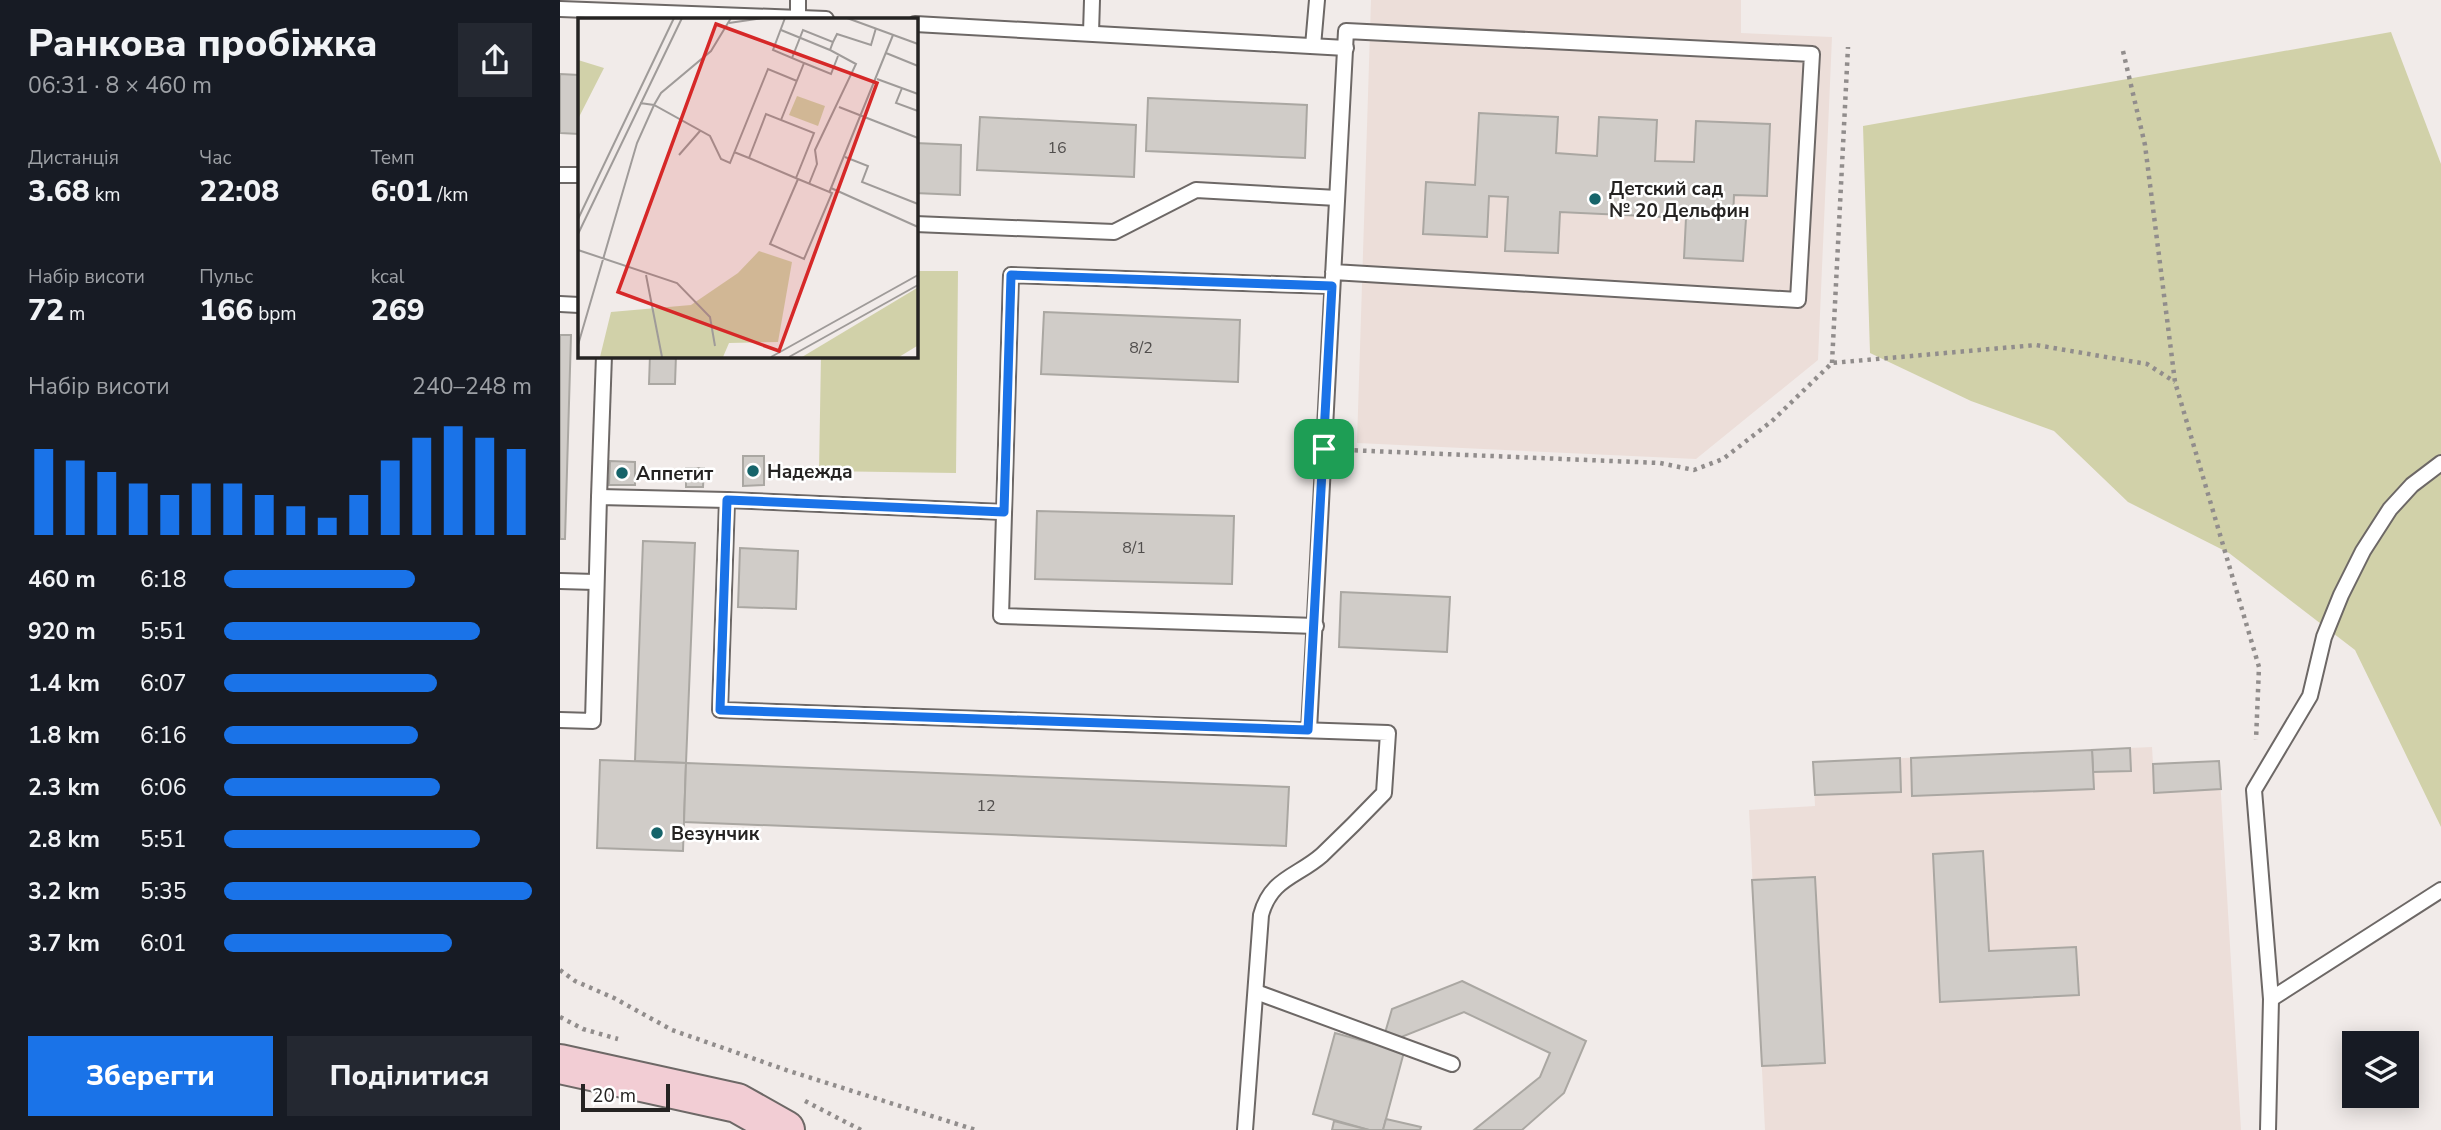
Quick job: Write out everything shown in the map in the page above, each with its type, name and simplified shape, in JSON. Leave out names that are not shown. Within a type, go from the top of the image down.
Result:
[{"type":"street","points":[[560,1064],[737,1103],[785,1130]]},
{"type":"lane","points":[[798,0],[798,18]]},
{"type":"lane","points":[[1091,0],[1091,33]]},
{"type":"lane","points":[[1312,46],[1317,0]]},
{"type":"lane","points":[[560,9],[774,18]]},
{"type":"lane","points":[[917,24],[1346,48]]},
{"type":"lane","points":[[1308,730],[1316,626],[1332,279],[1346,31],[1812,54],[1798,300],[1332,279],[1011,275],[1001,616],[1316,626]]},
{"type":"lane","points":[[560,175],[578,176]]},
{"type":"lane","points":[[917,224],[1114,232],[1196,190],[1337,198]]},
{"type":"lane","points":[[560,304],[578,305]]},
{"type":"lane","points":[[560,720],[593,721],[595,582],[604,357]]},
{"type":"lane","points":[[2268,1130],[2271,999],[2254,790],[2310,696],[2325,637],[2341,595],[2363,551],[2390,509],[2412,485],[2441,463]]},
{"type":"lane","points":[[599,497],[1004,512]]},
{"type":"lane","points":[[727,500],[720,710],[1388,733],[1384,793],[1312,863],[1285,878],[1269,895],[1261,915],[1245,1130]]},
{"type":"lane","points":[[560,581],[595,582]]},
{"type":"lane","points":[[2271,999],[2441,890]]},
{"type":"lane","points":[[1256,992],[1452,1064]]},
{"type":"path","points":[[1832,363],[1849,47]]},
{"type":"path","points":[[2123,51],[2145,145],[2175,382],[2259,667],[2254,790]]},
{"type":"path","points":[[1324,449],[1660,463],[1694,470],[1715,463],[1744,443],[1772,421],[1832,363],[2036,345],[2147,364],[2175,382]]},
{"type":"path","points":[[560,970],[575,981],[614,998],[671,1030],[789,1072],[976,1130]]},
{"type":"shaded area","name":"Детский сад № 20 Дельфин","points":[[1371,0],[1741,0],[1741,33],[1832,37],[1818,360],[1696,459],[1357,443]]},
{"type":"shaded area","points":[[2152,747],[2153,764],[2219,761],[2241,1130],[1765,1130],[1749,810],[1815,806],[1813,762]]},
{"type":"green space","points":[[2391,32],[2441,164],[2441,827],[2355,650],[2229,553],[2128,502],[2054,431],[1971,401],[1870,353],[1863,126]]},
{"type":"green space","points":[[917,271],[958,271],[956,473],[819,471],[821,357],[917,357]]},
{"type":"building","points":[[560,74],[578,75],[578,134],[560,133]]},
{"type":"building","points":[[1148,98],[1307,105],[1305,158],[1146,151]]},
{"type":"building","points":[[1479,113],[1558,117],[1556,153],[1597,156],[1599,117],[1657,120],[1655,161],[1694,162],[1696,121],[1770,124],[1767,196],[1734,195],[1733,219],[1746,219],[1743,261],[1684,258],[1686,218],[1560,212],[1558,253],[1505,251],[1508,197],[1489,196],[1487,237],[1423,234],[1426,182],[1475,185]]},
{"type":"building","points":[[980,117],[1136,125],[1134,177],[977,170]]},
{"type":"building","points":[[917,143],[961,145],[960,195],[917,193]]},
{"type":"building","points":[[1044,312],[1240,320],[1238,382],[1041,374]]},
{"type":"building","points":[[560,335],[571,335],[565,539],[560,539]]},
{"type":"building","points":[[650,357],[676,357],[675,384],[649,384]]},
{"type":"building","name":"Надежда","points":[[743,456],[764,456],[764,485],[743,486]]},
{"type":"building","name":"Аппетит","points":[[610,461],[635,462],[635,485],[609,485]]},
{"type":"building","points":[[686,468],[704,468],[703,487],[686,487]]},
{"type":"building","points":[[1037,511],[1234,516],[1232,584],[1035,579]]},
{"type":"building","points":[[643,541],[695,543],[686,763],[635,761]]},
{"type":"building","points":[[740,548],[798,551],[796,609],[738,607]]},
{"type":"building","points":[[1341,592],[1450,597],[1447,652],[1339,647]]},
{"type":"building","points":[[2130,748],[2131,771],[2093,772],[2092,750]]},
{"type":"building","points":[[2092,750],[2094,789],[1912,796],[1911,758]]},
{"type":"building","points":[[1900,758],[1901,792],[1815,795],[1813,762]]},
{"type":"building","points":[[600,760],[686,763],[683,851],[597,848]]},
{"type":"building","points":[[2219,761],[2221,789],[2154,793],[2153,764]]},
{"type":"building","points":[[686,763],[1289,787],[1286,846],[684,822]]},
{"type":"building","points":[[1983,851],[1989,951],[2076,947],[2079,995],[1940,1002],[1933,854]]},
{"type":"building","points":[[1815,877],[1825,1063],[1762,1066],[1752,880]]},
{"type":"building","points":[[1462,981],[1586,1041],[1564,1093],[1522,1130],[1474,1130],[1540,1077],[1550,1053],[1464,1012],[1399,1038],[1385,1033],[1392,1009]]},
{"type":"building","points":[[1335,1033],[1404,1052],[1383,1130],[1369,1130],[1313,1114]]},
{"type":"building","points":[[1386,1119],[1421,1127],[1420,1130],[1383,1130]]},
{"type":"building","points":[[1334,1121],[1369,1130],[1332,1130]]},
{"type":"place","name":"Детский сад № 20 Дельфин","points":[[1595,199]]},
{"type":"place","name":"Надежда","points":[[753,471]]},
{"type":"place","name":"Аппетит","points":[[622,473]]},
{"type":"place","name":"Везунчик","points":[[657,833]]},
{"type":"route","points":[[1011,275],[1332,286],[1324,449],[1308,730],[720,710],[727,500],[1004,512],[1011,275]]}]
